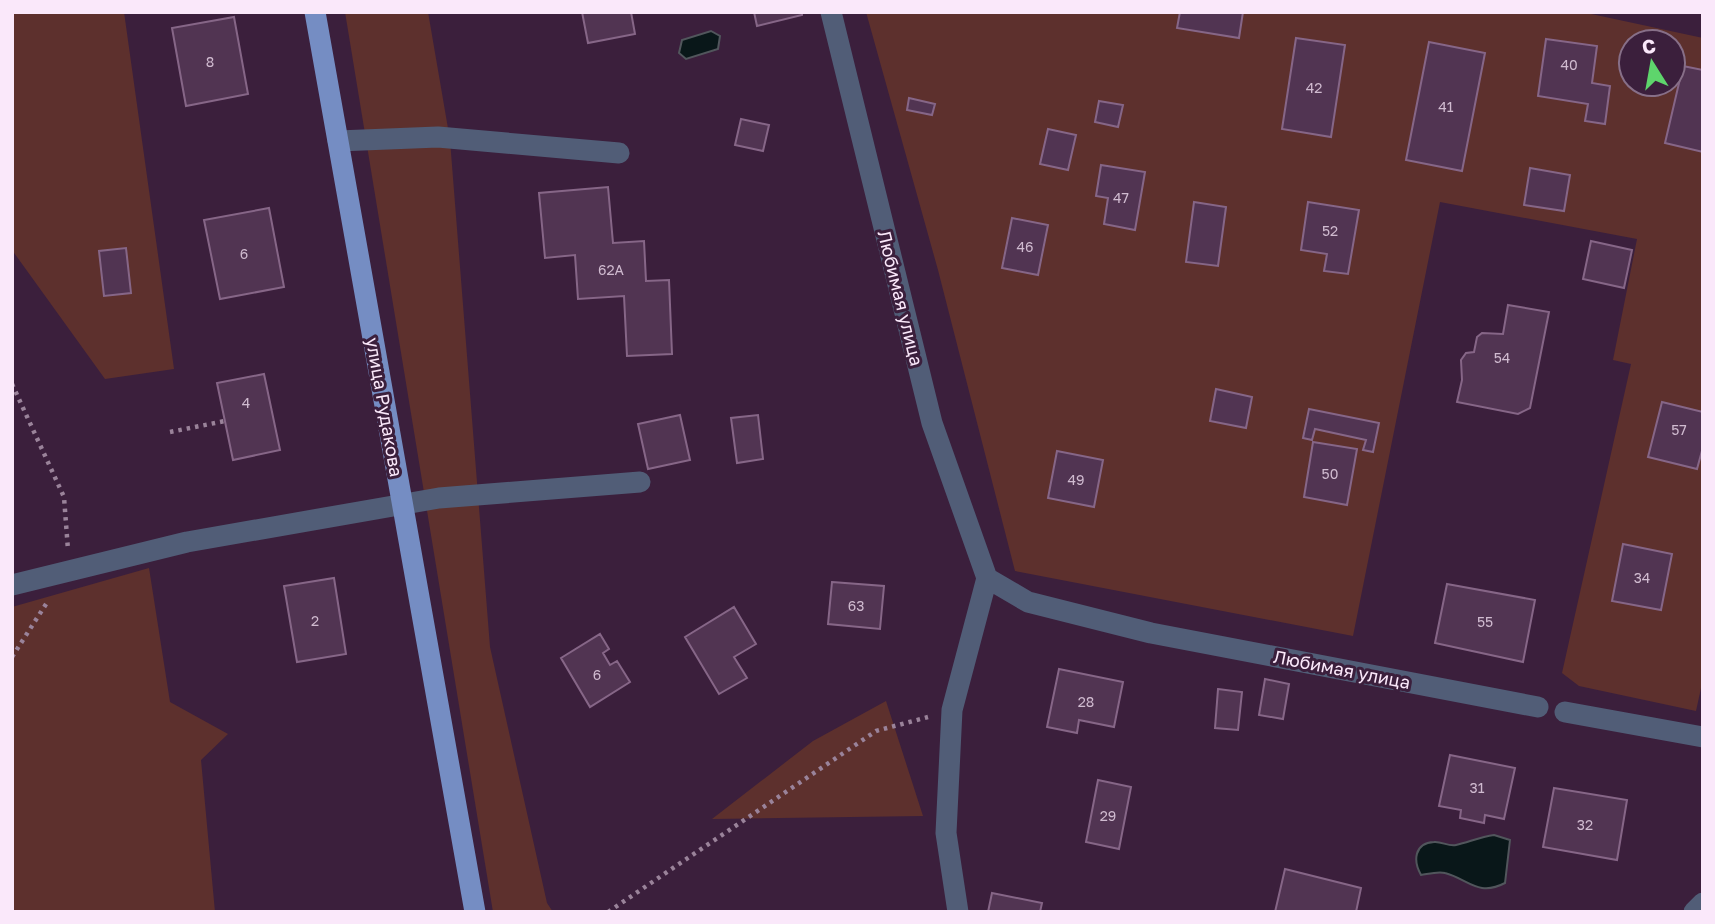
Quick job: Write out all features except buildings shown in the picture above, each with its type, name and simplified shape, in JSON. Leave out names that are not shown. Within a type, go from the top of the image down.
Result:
[{"type":"main road","name":"улица Рудакова","points":[[315,12],[475,912]]},
{"type":"street","name":"Любимая улица","points":[[831,12],[932,423],[987,578],[1028,603],[1151,633],[1538,707]]},
{"type":"street","points":[[338,141],[438,137],[619,153]]},
{"type":"street","points":[[12,585],[187,542],[439,498],[640,482]]},
{"type":"street","points":[[958,912],[946,833],[952,710],[987,578]]},
{"type":"street","points":[[1565,712],[1703,737]]},
{"type":"street","points":[[1694,912],[1703,902]]},
{"type":"path","points":[[12,384],[64,497],[69,569],[12,657]]},
{"type":"path","points":[[170,432],[225,421]]},
{"type":"path","points":[[608,912],[876,731],[952,710]]},
{"type":"shaded area","points":[[12,12],[124,12],[174,369],[105,379],[12,250]]},
{"type":"shaded area","points":[[345,12],[428,12],[450,140],[490,647],[547,903],[553,912],[493,912]]},
{"type":"shaded area","points":[[866,12],[1582,12],[1656,28],[1617,28],[1617,98],[1687,98],[1687,35],[1703,38],[1703,679],[1696,711],[1579,686],[1562,673],[1631,364],[1613,360],[1637,239],[1440,202],[1353,636],[1015,571],[938,270]]},
{"type":"shaded area","points":[[711,31],[720,36],[718,49],[686,59],[679,53],[682,40]]},
{"type":"shaded area","points":[[149,568],[170,702],[228,734],[201,760],[215,912],[12,912],[12,607]]},
{"type":"shaded area","points":[[886,701],[923,816],[712,819],[813,741]]},
{"type":"shaded area","points":[[1494,835],[1510,840],[1505,883],[1496,887],[1480,888],[1445,873],[1421,875],[1416,859],[1419,849],[1427,843],[1453,845]]}]
